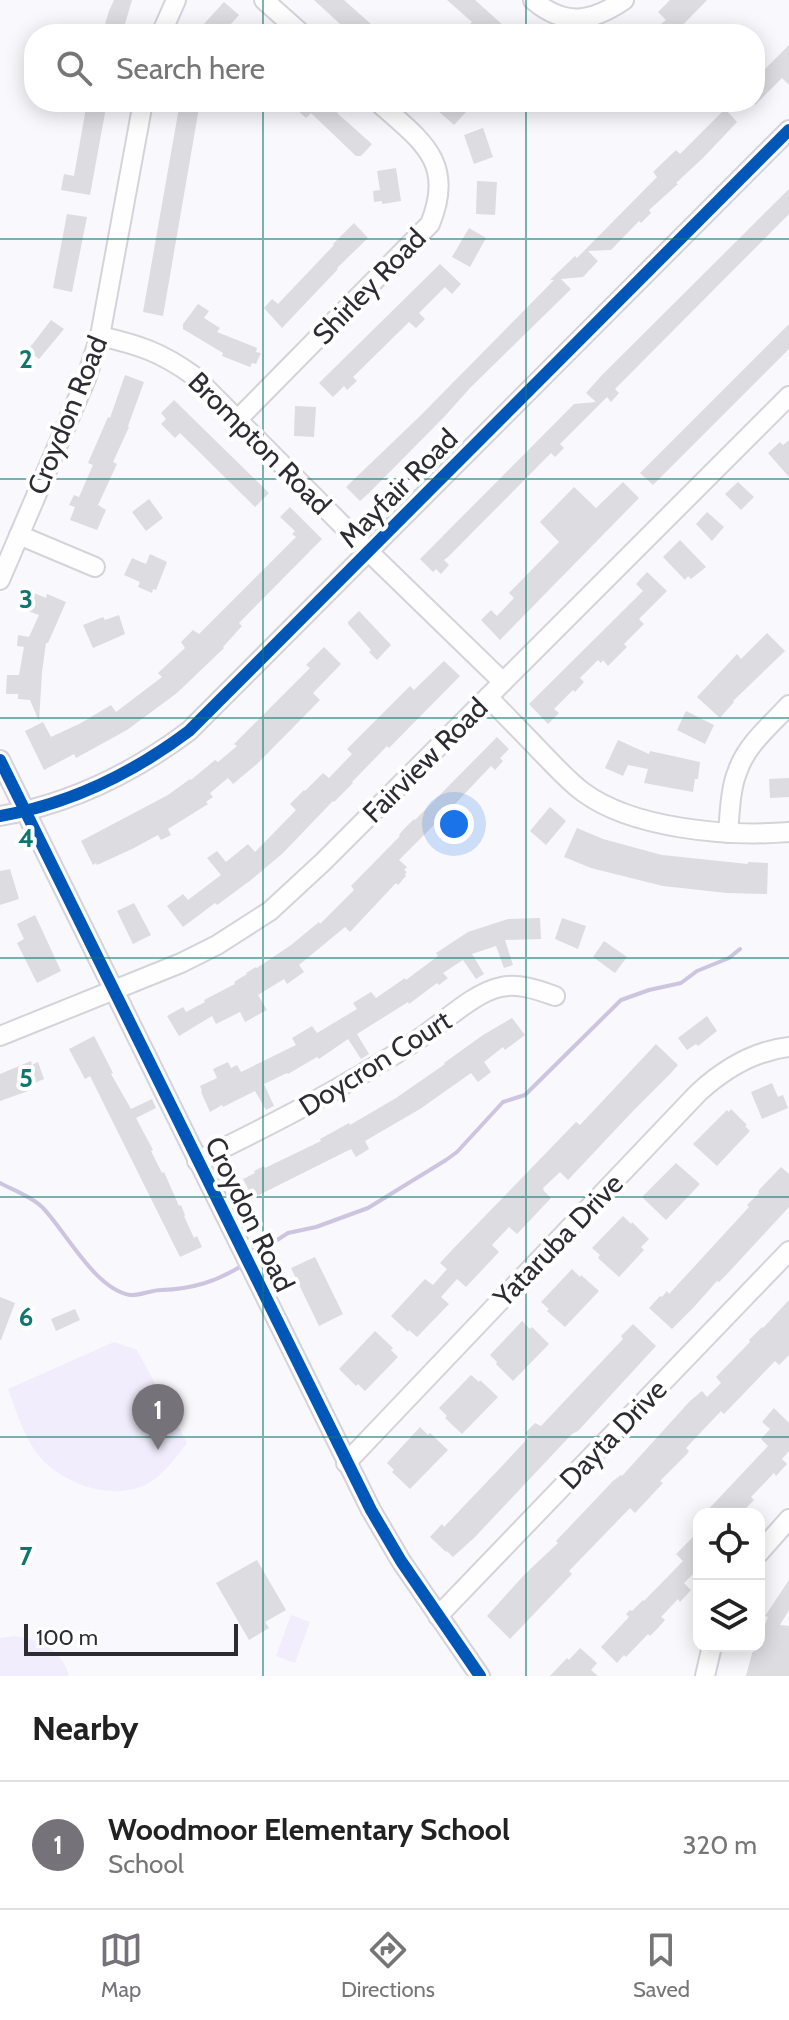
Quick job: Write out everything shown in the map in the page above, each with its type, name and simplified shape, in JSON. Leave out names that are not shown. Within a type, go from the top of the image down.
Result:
[{"type":"street","points":[[165,24],[176,0]]},
{"type":"street","points":[[264,0],[291,24]]},
{"type":"street","points":[[533,0],[552,13],[583,19],[624,0]]},
{"type":"street","name":"Croydon Road","points":[[0,580],[86,379],[100,336],[141,112]]},
{"type":"street","name":"Shirley Road","points":[[238,419],[430,224],[439,194],[435,163],[416,136],[389,112]]},
{"type":"street","name":"Mayfair Road","points":[[0,816],[26,812],[115,778],[189,731],[789,130]]},
{"type":"street","name":"Brompton Road","points":[[100,336],[155,351],[194,376],[503,682]]},
{"type":"street","name":"Fairview Road","points":[[0,1036],[181,963],[217,945],[270,911],[323,862],[789,396]]},
{"type":"street","points":[[19,535],[95,567]]},
{"type":"street","points":[[488,697],[582,792],[622,813],[655,822],[728,833],[789,832]]},
{"type":"street","points":[[728,833],[734,786],[744,756],[789,705]]},
{"type":"street","name":"Croydon Road","points":[[0,760],[346,1463],[393,1549],[480,1676]]},
{"type":"street","name":"Doycron Court","points":[[197,1161],[339,1089],[421,1038],[482,995],[500,987],[519,986],[555,996]]},
{"type":"street","name":"Yataruba Drive","points":[[346,1463],[698,1093],[732,1066],[751,1056],[789,1047]]},
{"type":"street","name":"Dayta Drive","points":[[438,1616],[789,1251]]},
{"type":"street","points":[[765,1546],[789,1519]]},
{"type":"street","points":[[705,1676],[711,1652]]},
{"type":"shaded area","points":[[114,1342],[137,1350],[187,1443],[168,1467],[150,1482],[129,1490],[114,1491],[99,1490],[70,1480],[46,1463],[27,1438],[8,1389]]},
{"type":"shaded area","points":[[291,1615],[310,1622],[295,1663],[276,1656]]},
{"type":"shaded area","points":[[15,1636],[49,1648],[61,1659],[69,1676],[0,1676],[0,1638]]},
{"type":"building","points":[[114,0],[132,0],[125,24],[105,24]]},
{"type":"building","points":[[314,0],[344,0],[371,24],[340,24]]},
{"type":"building","points":[[447,0],[475,0],[502,24],[470,24],[472,22]]},
{"type":"building","points":[[670,0],[707,0],[684,24],[661,24],[666,20],[658,12]]},
{"type":"building","points":[[224,2],[239,15],[231,24],[204,24]]},
{"type":"building","points":[[789,45],[789,85],[782,78],[765,95],[765,69]]},
{"type":"building","points":[[85,112],[105,112],[90,195],[61,190],[64,174],[74,176]]},
{"type":"building","points":[[178,112],[198,112],[163,316],[143,312]]},
{"type":"building","points":[[299,112],[338,112],[372,144],[361,156],[356,156],[311,113],[306,118]]},
{"type":"building","points":[[439,112],[466,112],[454,125]]},
{"type":"building","points":[[722,112],[728,112],[737,122],[649,210],[651,213],[611,250],[588,251],[598,261],[583,277],[561,279],[571,289],[360,501],[346,487],[554,280],[550,280],[575,256],[577,258],[657,177],[653,172],[676,150],[680,154]]},
{"type":"building","points":[[483,128],[493,157],[474,164],[464,135]]},
{"type":"building","points":[[396,168],[401,201],[374,202],[373,191],[380,190],[377,171]]},
{"type":"building","points":[[477,181],[497,182],[495,215],[476,214]]},
{"type":"building","points":[[789,189],[789,214],[615,389],[619,393],[611,402],[607,397],[560,444],[564,448],[555,457],[551,453],[444,560],[449,565],[441,574],[436,569],[433,572],[420,559],[574,404],[596,402],[586,393],[602,375]]},
{"type":"building","points":[[67,214],[87,217],[72,292],[53,288]]},
{"type":"building","points":[[354,223],[368,238],[282,328],[264,308],[272,299],[278,304]]},
{"type":"building","points":[[469,228],[486,238],[470,267],[452,257]]},
{"type":"building","points":[[440,264],[461,284],[452,294],[445,287],[419,313],[425,319],[416,328],[409,322],[353,377],[357,381],[347,390],[344,386],[333,397],[319,383]]},
{"type":"building","points":[[198,304],[209,311],[204,318],[220,328],[217,332],[257,348],[256,352],[261,353],[256,364],[252,363],[250,367],[222,356],[223,353],[183,329],[183,324]]},
{"type":"building","points":[[51,320],[64,329],[39,359],[28,350]]},
{"type":"building","points":[[789,324],[789,349],[653,485],[640,473]]},
{"type":"building","points":[[125,375],[144,382],[113,462],[117,464],[98,505],[106,510],[97,530],[70,520],[75,507],[69,505],[74,495],[79,497],[93,465],[88,463],[110,418]]},
{"type":"building","points":[[174,400],[269,493],[255,507],[180,433],[175,438],[161,424],[166,419],[161,413]]},
{"type":"building","points":[[295,406],[316,407],[314,437],[294,436]]},
{"type":"building","points":[[789,440],[789,477],[768,453],[780,442],[783,445]]},
{"type":"building","points":[[623,482],[639,498],[500,640],[481,620],[491,610],[497,616],[514,598],[509,593],[559,542],[540,522],[574,487],[596,508]]},
{"type":"building","points":[[738,482],[754,497],[741,510],[725,494]]},
{"type":"building","points":[[149,499],[163,518],[146,531],[132,512]]},
{"type":"building","points":[[290,507],[322,539],[239,623],[242,626],[224,648],[177,693],[127,730],[76,758],[74,754],[44,770],[25,731],[43,722],[51,737],[111,705],[116,712],[162,677],[158,673],[185,648],[181,642],[193,630],[199,634],[296,537],[292,534],[295,531],[280,517]]},
{"type":"building","points":[[707,512],[724,527],[712,541],[696,524]]},
{"type":"building","points":[[680,540],[706,567],[691,579],[688,576],[685,580],[663,557]]},
{"type":"building","points":[[150,554],[167,562],[152,593],[138,587],[140,582],[124,575],[132,558],[146,564]]},
{"type":"building","points":[[647,572],[667,591],[639,619],[644,624],[624,644],[627,647],[608,666],[603,660],[601,663],[598,660],[580,678],[584,682],[554,709],[559,713],[548,724],[529,704],[643,591],[636,584]]},
{"type":"building","points":[[32,592],[66,602],[46,643],[39,721],[30,700],[18,699],[18,694],[6,694],[7,675],[19,675],[24,647],[17,646],[18,635],[29,637],[39,615],[25,610]]},
{"type":"building","points":[[359,611],[391,645],[377,660],[348,624]]},
{"type":"building","points":[[119,615],[125,634],[93,648],[83,625]]},
{"type":"building","points":[[767,633],[785,651],[733,701],[720,718],[697,697],[737,654],[741,659]]},
{"type":"building","points":[[324,647],[341,664],[313,693],[320,700],[257,764],[233,784],[228,778],[210,793],[213,797],[206,802],[208,804],[168,829],[171,835],[161,840],[158,835],[93,865],[81,841],[168,795],[215,760],[218,762],[310,668],[306,665]]},
{"type":"building","points":[[444,661],[460,676],[283,853],[251,880],[183,927],[167,906],[183,894],[188,900],[221,875],[207,858],[217,851],[226,862],[248,844],[255,852],[296,810],[290,804],[323,773],[329,778],[352,754],[347,749],[410,686],[414,690]]},
{"type":"building","points":[[686,711],[714,725],[705,744],[677,730]]},
{"type":"building","points":[[497,737],[509,749],[500,758],[503,761],[495,770],[491,766],[454,805],[459,810],[444,826],[439,820],[399,860],[407,867],[404,870],[406,876],[350,932],[345,927],[299,965],[304,972],[287,984],[284,979],[258,995],[267,1010],[245,1022],[240,1012],[216,1024],[212,1016],[179,1036],[167,1016],[183,1007],[186,1012],[235,984],[246,973],[320,924],[354,890],[351,886],[403,830]]},
{"type":"building","points":[[618,740],[649,754],[650,751],[700,762],[693,792],[644,783],[648,769],[628,765],[623,776],[605,768]]},
{"type":"building","points":[[789,778],[789,797],[770,798],[769,779]]},
{"type":"building","points":[[550,807],[566,821],[546,845],[530,831]]},
{"type":"building","points":[[577,828],[603,839],[662,855],[748,864],[768,863],[767,894],[663,886],[591,868],[564,857]]},
{"type":"building","points":[[10,869],[19,899],[0,905],[0,871]]},
{"type":"building","points":[[134,903],[151,935],[133,944],[117,911]]},
{"type":"building","points":[[35,915],[61,971],[37,983],[17,943],[24,939],[17,924]]},
{"type":"building","points":[[540,918],[541,939],[505,940],[513,965],[504,968],[496,946],[472,954],[484,974],[476,979],[463,960],[443,973],[448,978],[439,985],[437,983],[409,1004],[357,1034],[369,1054],[361,1059],[348,1039],[319,1059],[317,1057],[264,1084],[274,1106],[266,1110],[255,1091],[210,1112],[200,1086],[217,1078],[213,1069],[228,1062],[231,1068],[237,1065],[241,1072],[296,1045],[292,1038],[312,1026],[317,1033],[357,1009],[353,1003],[371,992],[376,998],[406,980],[438,956],[436,953],[468,932],[508,919]]},
{"type":"building","points":[[562,918],[586,926],[578,949],[555,939]]},
{"type":"building","points":[[604,941],[627,957],[615,973],[593,957]]},
{"type":"building","points":[[707,1016],[717,1031],[698,1046],[696,1044],[687,1050],[678,1038]]},
{"type":"building","points":[[512,1018],[525,1035],[484,1062],[491,1072],[478,1082],[471,1073],[420,1109],[365,1141],[369,1149],[356,1157],[351,1149],[253,1198],[243,1179],[254,1171],[321,1141],[396,1098],[483,1035]]},
{"type":"building","points":[[94,1036],[131,1109],[152,1099],[156,1108],[136,1118],[181,1205],[194,1238],[197,1236],[202,1247],[180,1257],[90,1076],[85,1079],[69,1049]]},
{"type":"building","points":[[656,1044],[678,1065],[568,1180],[560,1172],[543,1188],[551,1198],[517,1234],[509,1227],[492,1245],[499,1252],[466,1287],[457,1279],[441,1297],[449,1304],[417,1337],[408,1332],[391,1316],[425,1279],[433,1285],[447,1269],[440,1263],[452,1250],[576,1122],[580,1125]]},
{"type":"building","points":[[31,1061],[32,1065],[38,1062],[44,1079],[30,1085],[31,1090],[0,1101],[0,1074]]},
{"type":"building","points":[[772,1083],[778,1097],[783,1095],[788,1108],[762,1119],[751,1092]]},
{"type":"building","points":[[731,1109],[750,1131],[717,1166],[693,1144]]},
{"type":"building","points":[[676,1163],[700,1184],[666,1220],[642,1197]]},
{"type":"building","points":[[781,1167],[789,1174],[789,1207],[672,1329],[649,1308],[667,1291],[669,1294],[749,1207],[747,1205],[758,1191]]},
{"type":"building","points":[[623,1216],[649,1239],[641,1247],[644,1250],[619,1277],[598,1258],[600,1255],[592,1248]]},
{"type":"building","points":[[315,1257],[343,1314],[319,1326],[291,1268]]},
{"type":"building","points":[[572,1269],[599,1291],[565,1327],[541,1302]]},
{"type":"building","points":[[0,1297],[15,1303],[1,1340],[0,1340]]},
{"type":"building","points":[[789,1300],[789,1355],[779,1365],[775,1361],[724,1414],[721,1411],[686,1448],[689,1451],[660,1481],[663,1483],[635,1513],[630,1508],[569,1571],[572,1574],[510,1639],[487,1616],[690,1401],[702,1391],[707,1397],[721,1383],[716,1377]]},
{"type":"building","points":[[75,1309],[80,1320],[56,1331],[51,1319]]},
{"type":"building","points":[[522,1321],[549,1344],[513,1381],[490,1355]]},
{"type":"building","points":[[633,1324],[656,1346],[475,1537],[453,1557],[446,1552],[430,1537],[442,1524],[444,1527],[529,1437],[525,1433],[535,1423],[541,1426],[623,1339],[621,1336]]},
{"type":"building","points":[[375,1331],[398,1357],[365,1391],[339,1369]]},
{"type":"building","points":[[471,1375],[498,1397],[462,1434],[439,1408]]},
{"type":"building","points":[[774,1408],[789,1423],[789,1451],[782,1459],[787,1464],[751,1497],[754,1500],[746,1508],[710,1508],[768,1446],[761,1439],[770,1429],[762,1422]]},
{"type":"building","points":[[420,1427],[448,1450],[410,1489],[387,1463]]},
{"type":"building","points":[[693,1537],[693,1574],[684,1583],[691,1590],[661,1617],[665,1620],[650,1636],[648,1634],[617,1663],[601,1647],[629,1617],[626,1614],[644,1601],[683,1561],[676,1554]]},
{"type":"building","points":[[257,1560],[286,1610],[265,1622],[269,1628],[249,1640],[216,1583]]},
{"type":"building","points":[[789,1580],[789,1610],[780,1625],[789,1626],[789,1676],[746,1676],[752,1652],[765,1652],[768,1617],[765,1616]]},
{"type":"building","points":[[580,1648],[597,1663],[591,1670],[598,1676],[550,1676],[567,1658],[569,1660]]},
{"type":"waterway","points":[[254,1258],[288,1233],[316,1227],[368,1208],[446,1160],[503,1102],[525,1095],[621,1000],[681,983],[697,971],[729,958],[740,949]]},
{"type":"waterway","points":[[0,1183],[39,1204],[93,1271],[117,1291],[138,1295],[204,1284],[243,1265]]},
{"type":"cycle path","points":[[0,816],[51,804],[100,785],[146,760],[189,731],[789,130]]},
{"type":"cycle path","points":[[0,760],[371,1510],[401,1561],[480,1676]]},
{"type":"place","name":"Woodmoor Elementary School","points":[[158,1450]]}]
